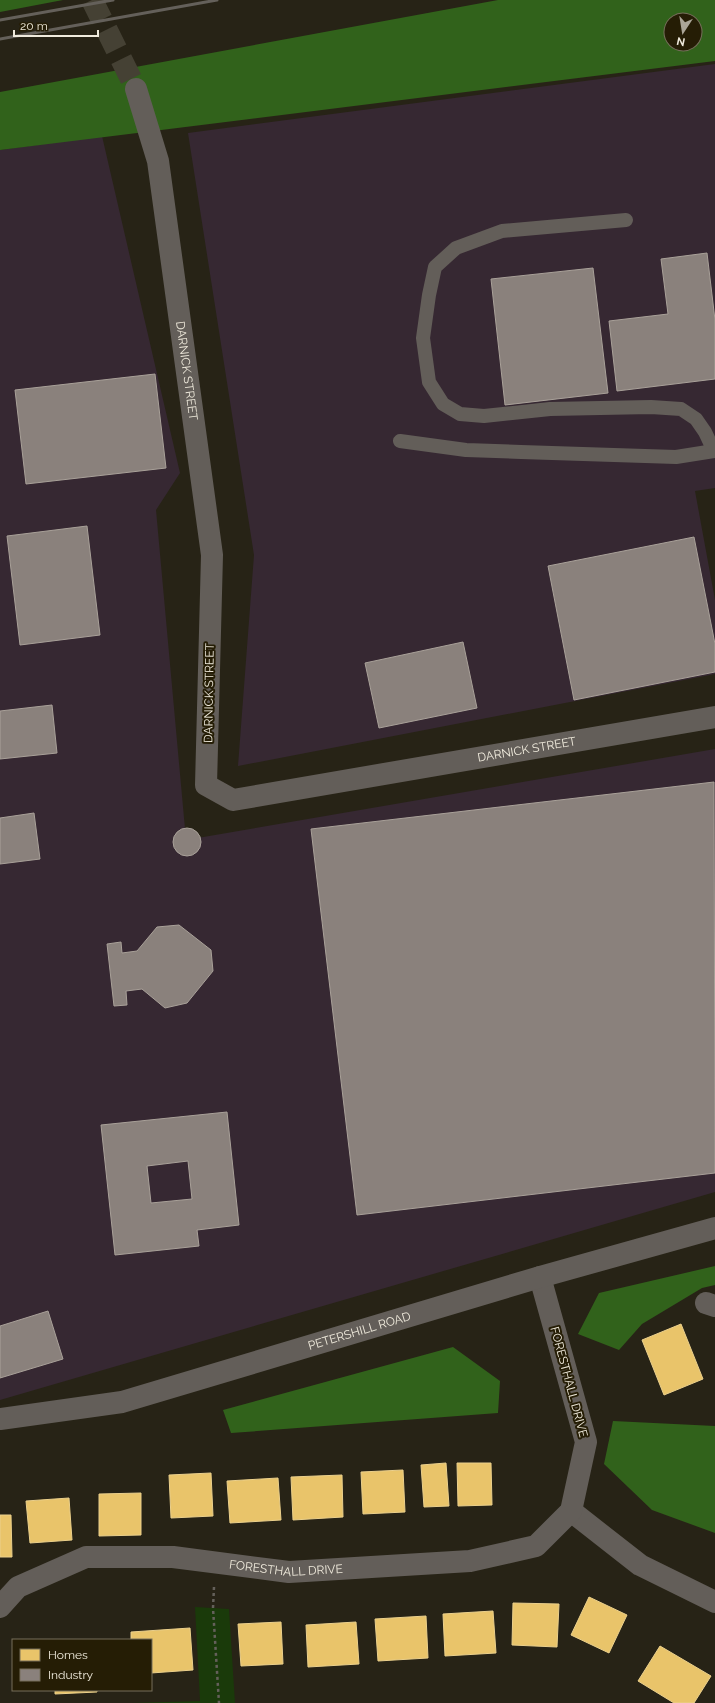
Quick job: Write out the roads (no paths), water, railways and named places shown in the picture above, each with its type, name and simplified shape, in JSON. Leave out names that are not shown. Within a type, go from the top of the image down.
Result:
[{"type":"street","name":"DARNICK STREET","points":[[136,89],[158,161],[212,555],[206,785],[233,800],[715,717]]},
{"type":"street","name":"PETERSHILL ROAD","points":[[0,1419],[122,1402],[540,1277],[715,1228]]},
{"type":"street","name":"FORESTHALL DRIVE","points":[[0,1607],[18,1587],[86,1557],[173,1558],[289,1572],[470,1561],[536,1546],[571,1511],[586,1442],[540,1277]]},
{"type":"street","points":[[571,1511],[640,1565],[715,1602]]},
{"type":"lane","points":[[400,441],[466,450],[676,457],[715,451],[696,419],[681,409],[651,407],[550,409],[484,416],[460,414],[443,404],[429,382],[423,338],[429,295],[435,267],[456,248],[502,231],[626,220]]},
{"type":"tunnel","points":[[92,0],[136,89]]},
{"type":"railway","points":[[0,20],[113,0]]},
{"type":"railway","points":[[0,39],[217,0]]}]
